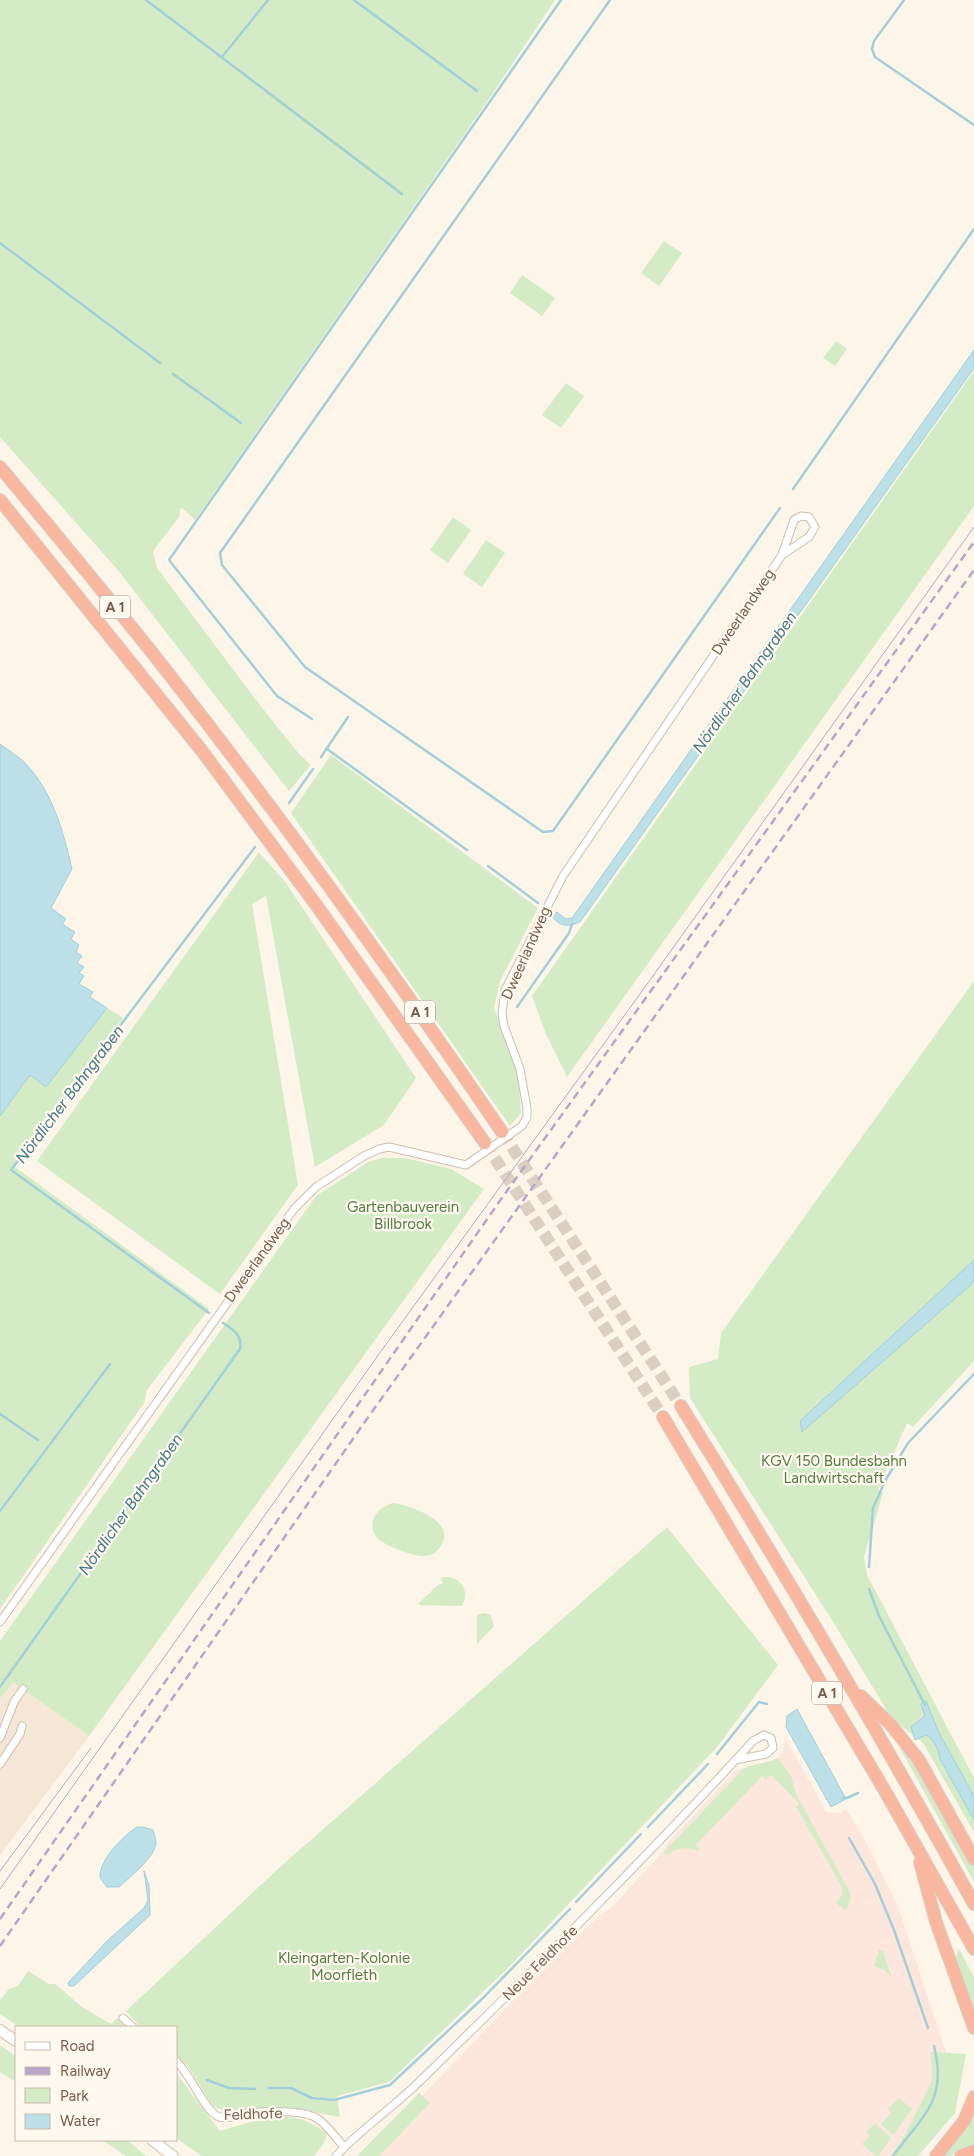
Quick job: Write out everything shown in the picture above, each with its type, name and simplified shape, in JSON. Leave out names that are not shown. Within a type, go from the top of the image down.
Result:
[{"type":"highway","name":"A 1","points":[[0,467],[165,669],[227,750],[335,894],[502,1132]]},
{"type":"highway","name":"A 1","points":[[0,500],[202,751],[318,906],[485,1143]]},
{"type":"highway","name":"A 1","points":[[681,1406],[768,1545],[974,1904]]},
{"type":"highway","name":"A 1","points":[[663,1417],[914,1841],[974,1949]]},
{"type":"highway","points":[[850,1685],[891,1725],[919,1760],[974,1859]]},
{"type":"highway","points":[[914,1841],[936,1922],[974,2028]]},
{"type":"highway","points":[[936,2156],[964,2121],[974,2098]]},
{"type":"highway","points":[[960,2156],[974,2151]]},
{"type":"main road","points":[[0,2030],[15,2040]]},
{"type":"main road","points":[[153,2141],[173,2156]]},
{"type":"street","name":"Dweerlandweg","points":[[0,1622],[223,1306],[305,1196],[356,1161],[379,1148],[389,1147],[466,1166],[522,1126],[527,1117],[527,1108],[520,1069],[504,1026],[502,1012],[505,990],[563,876],[782,555],[794,520],[801,516],[809,518],[814,524],[812,534],[782,555]]},
{"type":"street","points":[[0,1738],[14,1702],[23,1689]]},
{"type":"street","points":[[0,1764],[20,1734],[22,1726]]},
{"type":"street","name":"Neue Feldhofe","points":[[336,2156],[419,2082],[531,1974],[735,1760],[759,1736],[771,1738],[773,1748],[769,1753],[735,1760]]},
{"type":"street","points":[[123,2018],[133,2026]]},
{"type":"street","name":"Feldhofe","points":[[178,2063],[189,2074],[209,2108],[217,2116],[226,2118],[275,2111],[314,2117],[330,2130],[344,2148]]},
{"type":"shaded area","points":[[13,1682],[89,1736],[0,1855],[0,1699]]},
{"type":"shaded area","points":[[785,1737],[826,1812],[840,1813],[846,1809],[863,1837],[897,1904],[946,2052],[947,2077],[896,2156],[365,2156],[508,2006],[590,1924],[615,1904],[736,1770],[776,1759],[783,1751]]},
{"type":"green space","points":[[0,0],[555,0],[489,99],[195,520],[181,507],[179,517],[153,551],[157,568],[259,704],[299,754],[311,765],[289,791],[117,569],[0,437]]},
{"type":"green space","points":[[664,241],[682,253],[659,286],[641,273]]},
{"type":"green space","points":[[522,275],[555,298],[542,316],[510,293]]},
{"type":"green space","points":[[836,341],[847,349],[835,366],[823,358]]},
{"type":"green space","points":[[974,371],[974,506],[567,1077],[546,1034],[532,996]]},
{"type":"green space","points":[[566,383],[584,396],[561,428],[542,415]]},
{"type":"green space","points":[[453,517],[471,530],[448,563],[430,550]]},
{"type":"green space","points":[[486,540],[505,553],[482,587],[463,574]]},
{"type":"green space","points":[[331,755],[538,908],[500,981],[494,1008],[518,1074],[521,1113],[510,1126],[291,813]]},
{"type":"green space","points":[[259,852],[286,883],[416,1078],[384,1125],[315,1167],[266,896],[252,904],[298,1185],[220,1294],[37,1161]]},
{"type":"green space","name":"KGV 150 Bundesbahn Landwirtschaft","points":[[974,981],[974,1361],[913,1427],[907,1423],[878,1490],[883,1493],[864,1557],[867,1575],[974,1778],[974,1832],[923,1743],[892,1719],[832,1620],[690,1398],[689,1367],[718,1359],[721,1333]]},
{"type":"green space","points":[[107,1008],[123,1018],[15,1167],[209,1309],[147,1390],[144,1403],[0,1609],[0,1116],[30,1075],[46,1087]]},
{"type":"green space","name":"Gartenbauverein Billbrook","points":[[382,1158],[405,1158],[451,1169],[484,1189],[89,1736],[13,1682],[0,1699],[0,1641],[316,1196],[368,1162]]},
{"type":"green space","points":[[394,1503],[424,1513],[441,1525],[444,1534],[443,1543],[435,1553],[425,1556],[413,1555],[392,1547],[377,1538],[372,1527],[375,1516],[378,1511]]},
{"type":"green space","name":"Kleingarten-Kolonie Moorfleth","points":[[667,1527],[778,1665],[717,1747],[507,1969],[389,2082],[337,2096],[340,2117],[283,2107],[230,2112],[219,2109],[212,2105],[187,2065],[178,2058],[178,2026],[139,2026],[126,2011],[279,1868]]},
{"type":"green space","points":[[443,1577],[454,1579],[462,1585],[465,1595],[462,1606],[420,1605],[419,1603],[439,1584],[443,1583],[441,1579]]},
{"type":"green space","points":[[483,1613],[491,1615],[494,1626],[477,1644],[477,1615]]},
{"type":"green space","points":[[896,1741],[913,1759],[940,1805],[974,1868],[974,1882]]},
{"type":"green space","points":[[778,1758],[791,1776],[796,1794],[849,1890],[851,1899],[846,1911],[836,1903],[842,1895],[842,1887],[796,1807],[799,1803],[771,1775],[766,1780],[762,1776],[696,1845],[700,1850],[682,1848],[674,1850],[667,1856],[663,1853],[744,1768]]},
{"type":"green space","points":[[959,1949],[974,1977],[974,2013],[955,1960]]},
{"type":"green space","points":[[879,1950],[883,1951],[892,1978],[884,1970],[874,1966]]},
{"type":"green space","points":[[28,1971],[49,1984],[55,1984],[82,2007],[111,2024],[120,2016],[130,2026],[18,2026],[0,2014],[0,2000],[9,1989],[18,1986]]},
{"type":"green space","points":[[0,2045],[15,2055],[15,2081],[0,2072]]},
{"type":"green space","points":[[931,2052],[966,2054],[955,2113],[918,2156],[892,2156],[906,2133],[932,2081]]},
{"type":"green space","points":[[178,2076],[220,2131],[261,2119],[288,2117],[301,2119],[327,2134],[324,2143],[314,2156],[202,2156],[178,2139]]},
{"type":"green space","points":[[419,2093],[430,2103],[379,2156],[357,2156]]},
{"type":"green space","points":[[899,2098],[912,2109],[893,2135],[881,2124],[891,2113],[888,2109]]},
{"type":"green space","points":[[974,2105],[974,2147],[950,2156],[940,2156]]},
{"type":"green space","points":[[875,2123],[891,2138],[878,2156],[862,2144],[870,2136],[866,2132]]},
{"type":"green space","points":[[104,2141],[128,2141],[146,2156],[126,2156]]},
{"type":"water","points":[[974,350],[974,368],[580,922],[564,925],[555,920],[552,916],[557,912],[566,919],[572,918]]},
{"type":"water","points":[[0,744],[22,760],[35,774],[56,813],[72,869],[51,908],[66,919],[62,924],[75,932],[71,939],[79,945],[76,952],[82,956],[77,963],[84,967],[79,973],[84,976],[79,984],[93,992],[90,997],[107,1008],[46,1087],[30,1075],[0,1116]]},
{"type":"water","points":[[974,1260],[974,1282],[802,1432],[800,1421]]},
{"type":"water","points":[[926,1701],[938,1731],[974,1796],[974,1820],[940,1759],[934,1742],[926,1735],[915,1740],[911,1727],[925,1716],[921,1704]]},
{"type":"water","points":[[797,1709],[846,1799],[831,1807],[786,1727],[787,1716]]},
{"type":"water","points":[[137,1827],[153,1830],[156,1841],[155,1848],[141,1866],[119,1887],[107,1887],[100,1878],[103,1864],[119,1842]]},
{"type":"water","points":[[144,1871],[149,1885],[150,1915],[74,1986],[69,1986],[68,1983],[107,1941],[144,1908],[148,1900]]},
{"type":"waterway","points":[[146,0],[402,194]]},
{"type":"waterway","points":[[222,57],[268,0]]},
{"type":"waterway","points":[[354,0],[477,91]]},
{"type":"waterway","points":[[312,719],[277,696],[169,560],[561,0]]},
{"type":"waterway","points":[[610,0],[220,553],[222,565],[305,667],[543,832],[553,831],[780,508]]},
{"type":"waterway","points":[[904,0],[874,41],[872,49],[875,57],[974,125]]},
{"type":"waterway","points":[[793,489],[974,229]]},
{"type":"waterway","points":[[0,243],[160,363]]},
{"type":"waterway","points":[[173,374],[241,423]]},
{"type":"waterway","points":[[321,757],[348,717]]},
{"type":"waterway","points":[[327,749],[467,850]]},
{"type":"waterway","points":[[289,803],[313,769]]},
{"type":"waterway","name":"Nördlicher Bahngraben","points":[[209,1313],[11,1170],[255,847]]},
{"type":"waterway","points":[[488,866],[538,903]]},
{"type":"waterway","name":"Nördlicher Bahngraben","points":[[517,1007],[569,933],[572,924]]},
{"type":"waterway","name":"Nördlicher Bahngraben","points":[[0,1687],[240,1349],[239,1336],[223,1323]]},
{"type":"waterway","points":[[0,1511],[110,1364]]},
{"type":"waterway","points":[[869,1567],[873,1508],[885,1481],[908,1443],[974,1374]]},
{"type":"waterway","points":[[0,1414],[38,1440]]},
{"type":"waterway","points":[[869,1589],[879,1616],[925,1705]]},
{"type":"waterway","points":[[717,1754],[759,1702],[767,1704]]},
{"type":"waterway","points":[[648,1827],[708,1764]]},
{"type":"waterway","points":[[843,1798],[858,1793]]},
{"type":"waterway","points":[[576,1902],[641,1834]]},
{"type":"waterway","points":[[849,1838],[875,1884],[894,1930],[928,2028]]},
{"type":"waterway","points":[[269,2088],[291,2088],[312,2098],[334,2100],[390,2085],[483,1998],[570,1909]]},
{"type":"waterway","points":[[893,2156],[930,2107],[935,2094],[938,2081],[934,2046]]},
{"type":"waterway","points":[[207,2080],[229,2088],[255,2089]]},
{"type":"tunnel","points":[[502,1132],[681,1406]]},
{"type":"tunnel","points":[[485,1143],[663,1417]]},
{"type":"tram line","points":[[0,1889],[379,1354],[645,987],[974,527]]},
{"type":"tram line","points":[[0,1871],[91,1748]]},
{"type":"railway","points":[[0,1919],[499,1202],[974,542]]},
{"type":"railway","points":[[0,1946],[364,1423],[974,570]]}]
